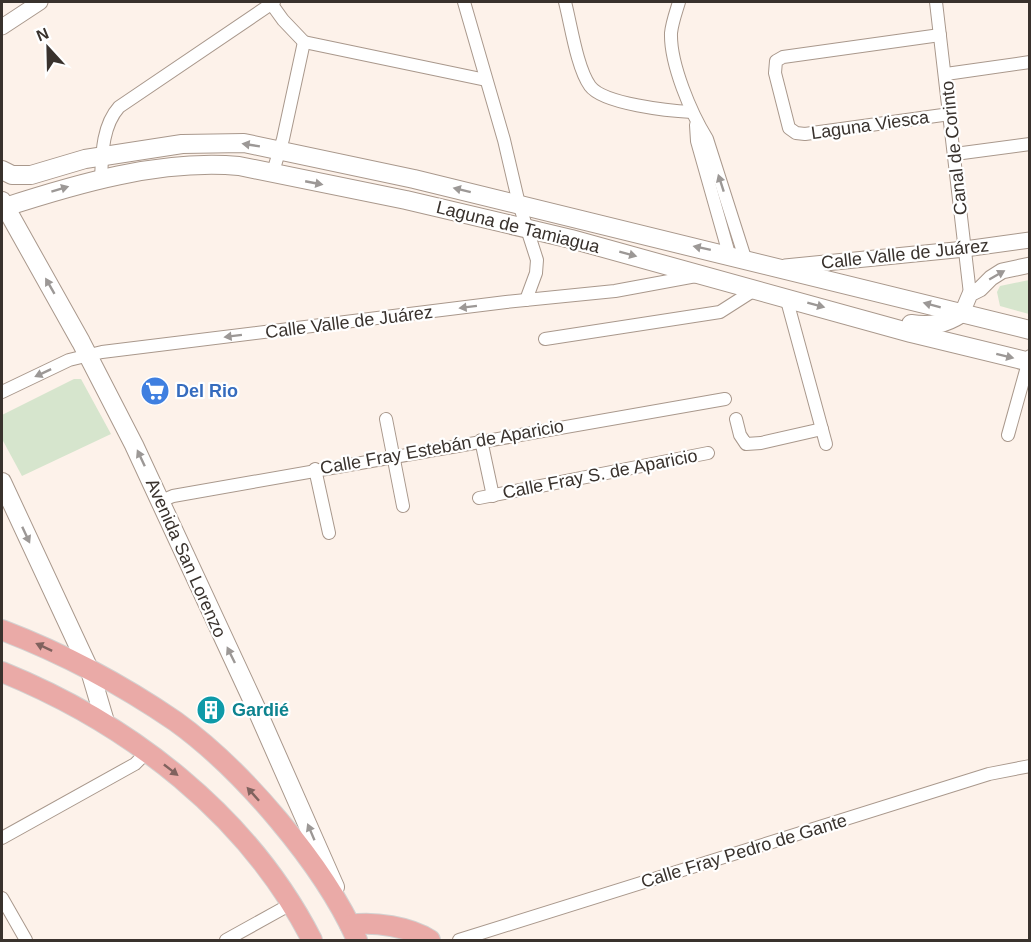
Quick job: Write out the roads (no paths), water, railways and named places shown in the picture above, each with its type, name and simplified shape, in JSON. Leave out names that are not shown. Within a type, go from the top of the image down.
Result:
[{"type":"main road","name":"Laguna de Tamiagua","points":[[2,170],[12,175],[31,175],[102,157],[182,144],[220,142],[280,150],[737,256],[1029,330]]},
{"type":"main road","name":"Laguna de Tamiagua","points":[[2,205],[101,180],[219,164],[406,200],[527,229],[1029,360]]},
{"type":"main road","name":"Avenida San Lorenzo","points":[[2,205],[88,355],[161,501],[256,708],[354,933]]},
{"type":"main road","points":[[864,318],[933,325],[945,323],[962,313]]},
{"type":"main road","points":[[2,482],[90,671],[106,725]]},
{"type":"main road","points":[[2,630],[90,671],[175,722],[234,774],[291,836],[354,933],[372,924],[430,940]]},
{"type":"main road","points":[[2,672],[72,705],[106,725],[147,752],[209,804],[249,847],[291,904],[312,940]]},
{"type":"street","points":[[2,27],[40,2]]},
{"type":"street","points":[[101,180],[102,157],[109,123],[119,106],[272,2],[304,42],[486,80]]},
{"type":"street","points":[[464,2],[504,140],[519,204],[537,260],[536,273],[526,300]]},
{"type":"street","points":[[565,2],[586,79],[594,91],[609,98],[694,117]]},
{"type":"street","points":[[679,2],[671,32],[672,44],[694,117],[707,139],[737,256]]},
{"type":"street","name":"Canal de Corinto","points":[[936,2],[970,294]]},
{"type":"street","name":"Laguna Viesca","points":[[940,35],[851,45],[783,57],[776,61],[774,67],[789,128],[796,133],[805,134],[950,114]]},
{"type":"street","points":[[272,175],[280,150],[304,42]]},
{"type":"street","points":[[946,74],[1029,62]]},
{"type":"street","points":[[954,154],[1029,144]]},
{"type":"street","name":"Calle Valle de Juárez","points":[[780,267],[965,249],[1029,240]]},
{"type":"street","name":"Calle Valle de Juárez","points":[[970,294],[1002,271],[1029,265]]},
{"type":"street","name":"Calle Valle de Juárez","points":[[2,392],[69,360],[88,355],[615,291],[703,275]]},
{"type":"street","points":[[545,339],[720,312],[757,288]]},
{"type":"street","points":[[962,313],[970,294]]},
{"type":"street","points":[[786,297],[826,444]]},
{"type":"street","points":[[1008,435],[1029,360]]},
{"type":"street","name":"Calle Fray Estebán de Aparicio","points":[[161,501],[173,496],[315,469],[725,399]]},
{"type":"street","points":[[386,419],[403,506]]},
{"type":"street","points":[[736,419],[740,435],[746,444],[761,443],[822,429]]},
{"type":"street","name":"Calle Fray S. de Aparicio","points":[[481,440],[493,496]]},
{"type":"street","name":"Calle Fray S. de Aparicio","points":[[479,498],[708,453]]},
{"type":"street","points":[[315,469],[329,532]]},
{"type":"street","points":[[2,838],[135,764],[147,752]]},
{"type":"street","name":"Calle Fray Pedro de Gante","points":[[459,940],[989,774],[1029,766]]},
{"type":"street","points":[[2,898],[26,940]]},
{"type":"street","points":[[226,940],[291,904]]},
{"type":"place","name":"Del Rio","points":[[155,391]]},
{"type":"place","name":"Gardié","points":[[211,710]]}]
